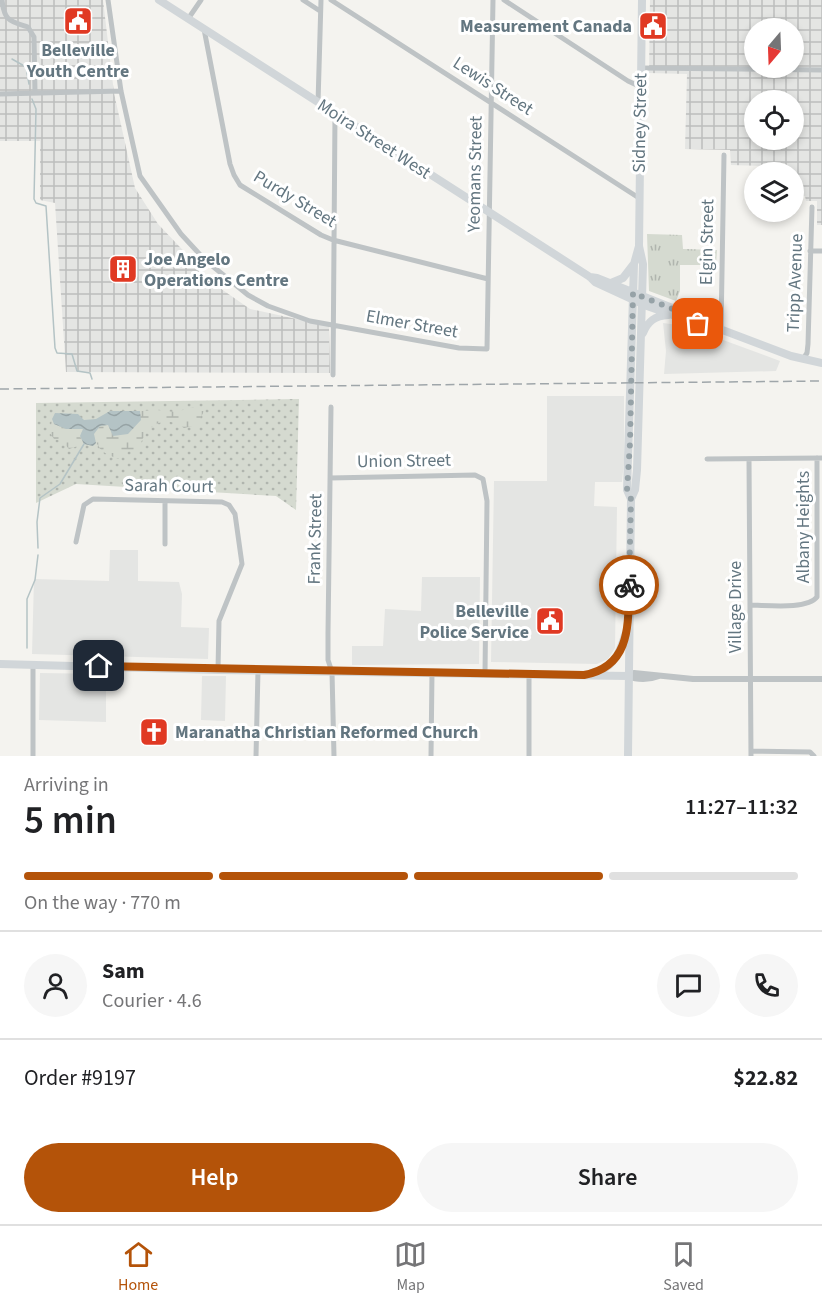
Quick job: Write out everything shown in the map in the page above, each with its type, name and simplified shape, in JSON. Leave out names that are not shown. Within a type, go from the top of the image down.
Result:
[{"type":"main road","name":"Moira Street West","points":[[159,0],[595,282],[669,315],[698,324],[704,323]]},
{"type":"main road","name":"Sidney Street","points":[[635,404],[640,363],[643,264],[639,246],[642,0]]},
{"type":"main road","name":"Sidney Street","points":[[628,756],[627,676],[631,499],[636,480],[635,404],[631,362],[634,264],[639,246]]},
{"type":"main road","points":[[611,283],[623,278],[634,264]]},
{"type":"main road","name":"Moira Street West","points":[[590,277],[611,283],[633,297]]},
{"type":"main road","name":"Moira Street West","points":[[642,301],[803,359],[822,363]]},
{"type":"main road","points":[[641,337],[651,320],[669,315]]},
{"type":"main road","points":[[584,675],[606,668],[616,658],[622,648],[628,626]]},
{"type":"main road","points":[[0,664],[218,670],[627,676]]},
{"type":"street","points":[[2,0],[3,12],[10,21],[28,27],[34,37],[35,93]]},
{"type":"street","name":"Elmer Street","points":[[108,0],[121,91],[140,176],[181,234],[205,260],[248,295],[268,306],[310,321],[459,348],[487,349]]},
{"type":"street","points":[[188,19],[201,0]]},
{"type":"street","points":[[303,0],[320,10]]},
{"type":"street","points":[[318,103],[321,0]]},
{"type":"street","name":"Lewis Street","points":[[331,0],[639,198]]},
{"type":"street","name":"Yeomans Street","points":[[487,349],[493,0]]},
{"type":"street","points":[[504,0],[628,81],[641,87]]},
{"type":"street","name":"Purdy Street","points":[[204,29],[230,164],[240,185],[321,235],[333,240],[489,279]]},
{"type":"street","points":[[641,68],[822,70]]},
{"type":"street","points":[[0,94],[121,91]]},
{"type":"street","points":[[333,375],[334,114]]},
{"type":"street","name":"Elgin Street","points":[[721,330],[724,155]]},
{"type":"street","name":"Tripp Avenue","points":[[803,359],[807,353],[808,344],[812,207]]},
{"type":"street","points":[[810,251],[822,251]]},
{"type":"street","name":"Frank Street","points":[[331,407],[328,660],[332,672],[334,756]]},
{"type":"street","points":[[707,459],[820,458]]},
{"type":"street","name":"Albany Heights","points":[[750,605],[802,605],[813,602],[817,597],[820,458]]},
{"type":"street","name":"Village Drive","points":[[750,459],[751,754]]},
{"type":"street","name":"Union Street","points":[[330,477],[436,475],[483,479],[487,501],[485,673]]},
{"type":"street","name":"Sarah Court","points":[[76,542],[84,505],[89,501],[222,502],[229,505],[235,514],[242,564],[219,621],[218,670]]},
{"type":"street","points":[[165,501],[165,544]]},
{"type":"street","points":[[33,665],[33,756]]},
{"type":"street","points":[[256,756],[258,670]]},
{"type":"street","points":[[431,756],[432,672]]},
{"type":"street","points":[[529,674],[529,756]]},
{"type":"street","points":[[627,676],[634,679],[659,676],[822,679]]},
{"type":"street","points":[[751,754],[798,750],[810,752],[814,756]]},
{"type":"shaded area","points":[[0,0],[103,0],[114,93],[135,188],[158,224],[217,286],[250,309],[329,326],[330,373],[66,372],[55,203],[40,200],[40,141],[0,141]]},
{"type":"shaded area","points":[[650,0],[822,0],[822,225],[817,225],[817,201],[806,201],[804,196],[804,162],[744,162],[744,165],[731,165],[730,150],[685,149],[687,74],[649,73]]},
{"type":"shaded area","points":[[663,323],[685,326],[780,361],[776,371],[664,374],[666,351]]},
{"type":"shaded area","points":[[547,396],[624,396],[622,482],[595,482],[594,506],[617,507],[615,648],[608,659],[597,664],[491,662],[494,481],[547,481]]},
{"type":"shaded area","points":[[110,550],[138,550],[138,581],[179,582],[182,594],[181,627],[209,628],[208,659],[32,654],[34,579],[109,581]]},
{"type":"shaded area","points":[[422,577],[480,577],[479,664],[352,665],[352,646],[383,646],[385,609],[421,611]]},
{"type":"shaded area","points":[[40,673],[106,674],[106,722],[39,720]]},
{"type":"shaded area","points":[[202,676],[226,676],[225,721],[201,720]]},
{"type":"green space","points":[[647,234],[682,235],[683,249],[717,250],[716,265],[680,265],[680,291],[676,301],[649,291]]},
{"type":"green space","points":[[299,399],[296,510],[276,496],[76,484],[36,503],[36,403]]},
{"type":"green space","points":[[194,407],[204,411],[197,425],[184,428],[169,422],[156,424],[145,434],[139,450],[129,451],[119,459],[102,451],[97,444],[94,434],[100,426],[141,420],[140,411],[175,412]]},
{"type":"green space","points":[[52,419],[54,424],[83,429],[80,436],[84,444],[69,449],[62,441],[54,439],[50,433]]},
{"type":"water","points":[[110,411],[140,411],[141,420],[128,434],[113,436],[108,425],[100,426],[94,434],[96,443],[93,446],[84,444],[80,436],[83,429],[66,429],[54,424],[52,419],[55,413],[78,414],[84,420],[96,419]]},
{"type":"waterway","points":[[12,59],[26,67],[29,84]]},
{"type":"waterway","points":[[32,99],[36,109],[34,199],[36,203],[46,206],[55,348],[57,353],[72,354],[77,371],[90,373],[92,379]]},
{"type":"waterway","points":[[38,548],[37,522],[40,498],[60,484],[84,444]]},
{"type":"waterway","points":[[27,648],[27,599],[35,580],[38,555]]},
{"type":"railway","points":[[0,389],[822,381]]},
{"type":"way so far","points":[[629,585],[631,499],[627,490],[633,293],[704,323],[698,324]]},
{"type":"place","name":"Belleville Youth Centre","points":[[78,21]]},
{"type":"place","name":"Measurement Canada","points":[[653,26]]},
{"type":"place","name":"Joe Angelo Operations Centre","points":[[123,269]]},
{"type":"place","name":"Belleville Police Service","points":[[550,621]]},
{"type":"place","name":"Maranatha Christian Reformed Church","points":[[154,732]]},
{"type":"route","points":[[99,666],[584,675],[606,668],[622,648],[628,626],[629,585]]}]
